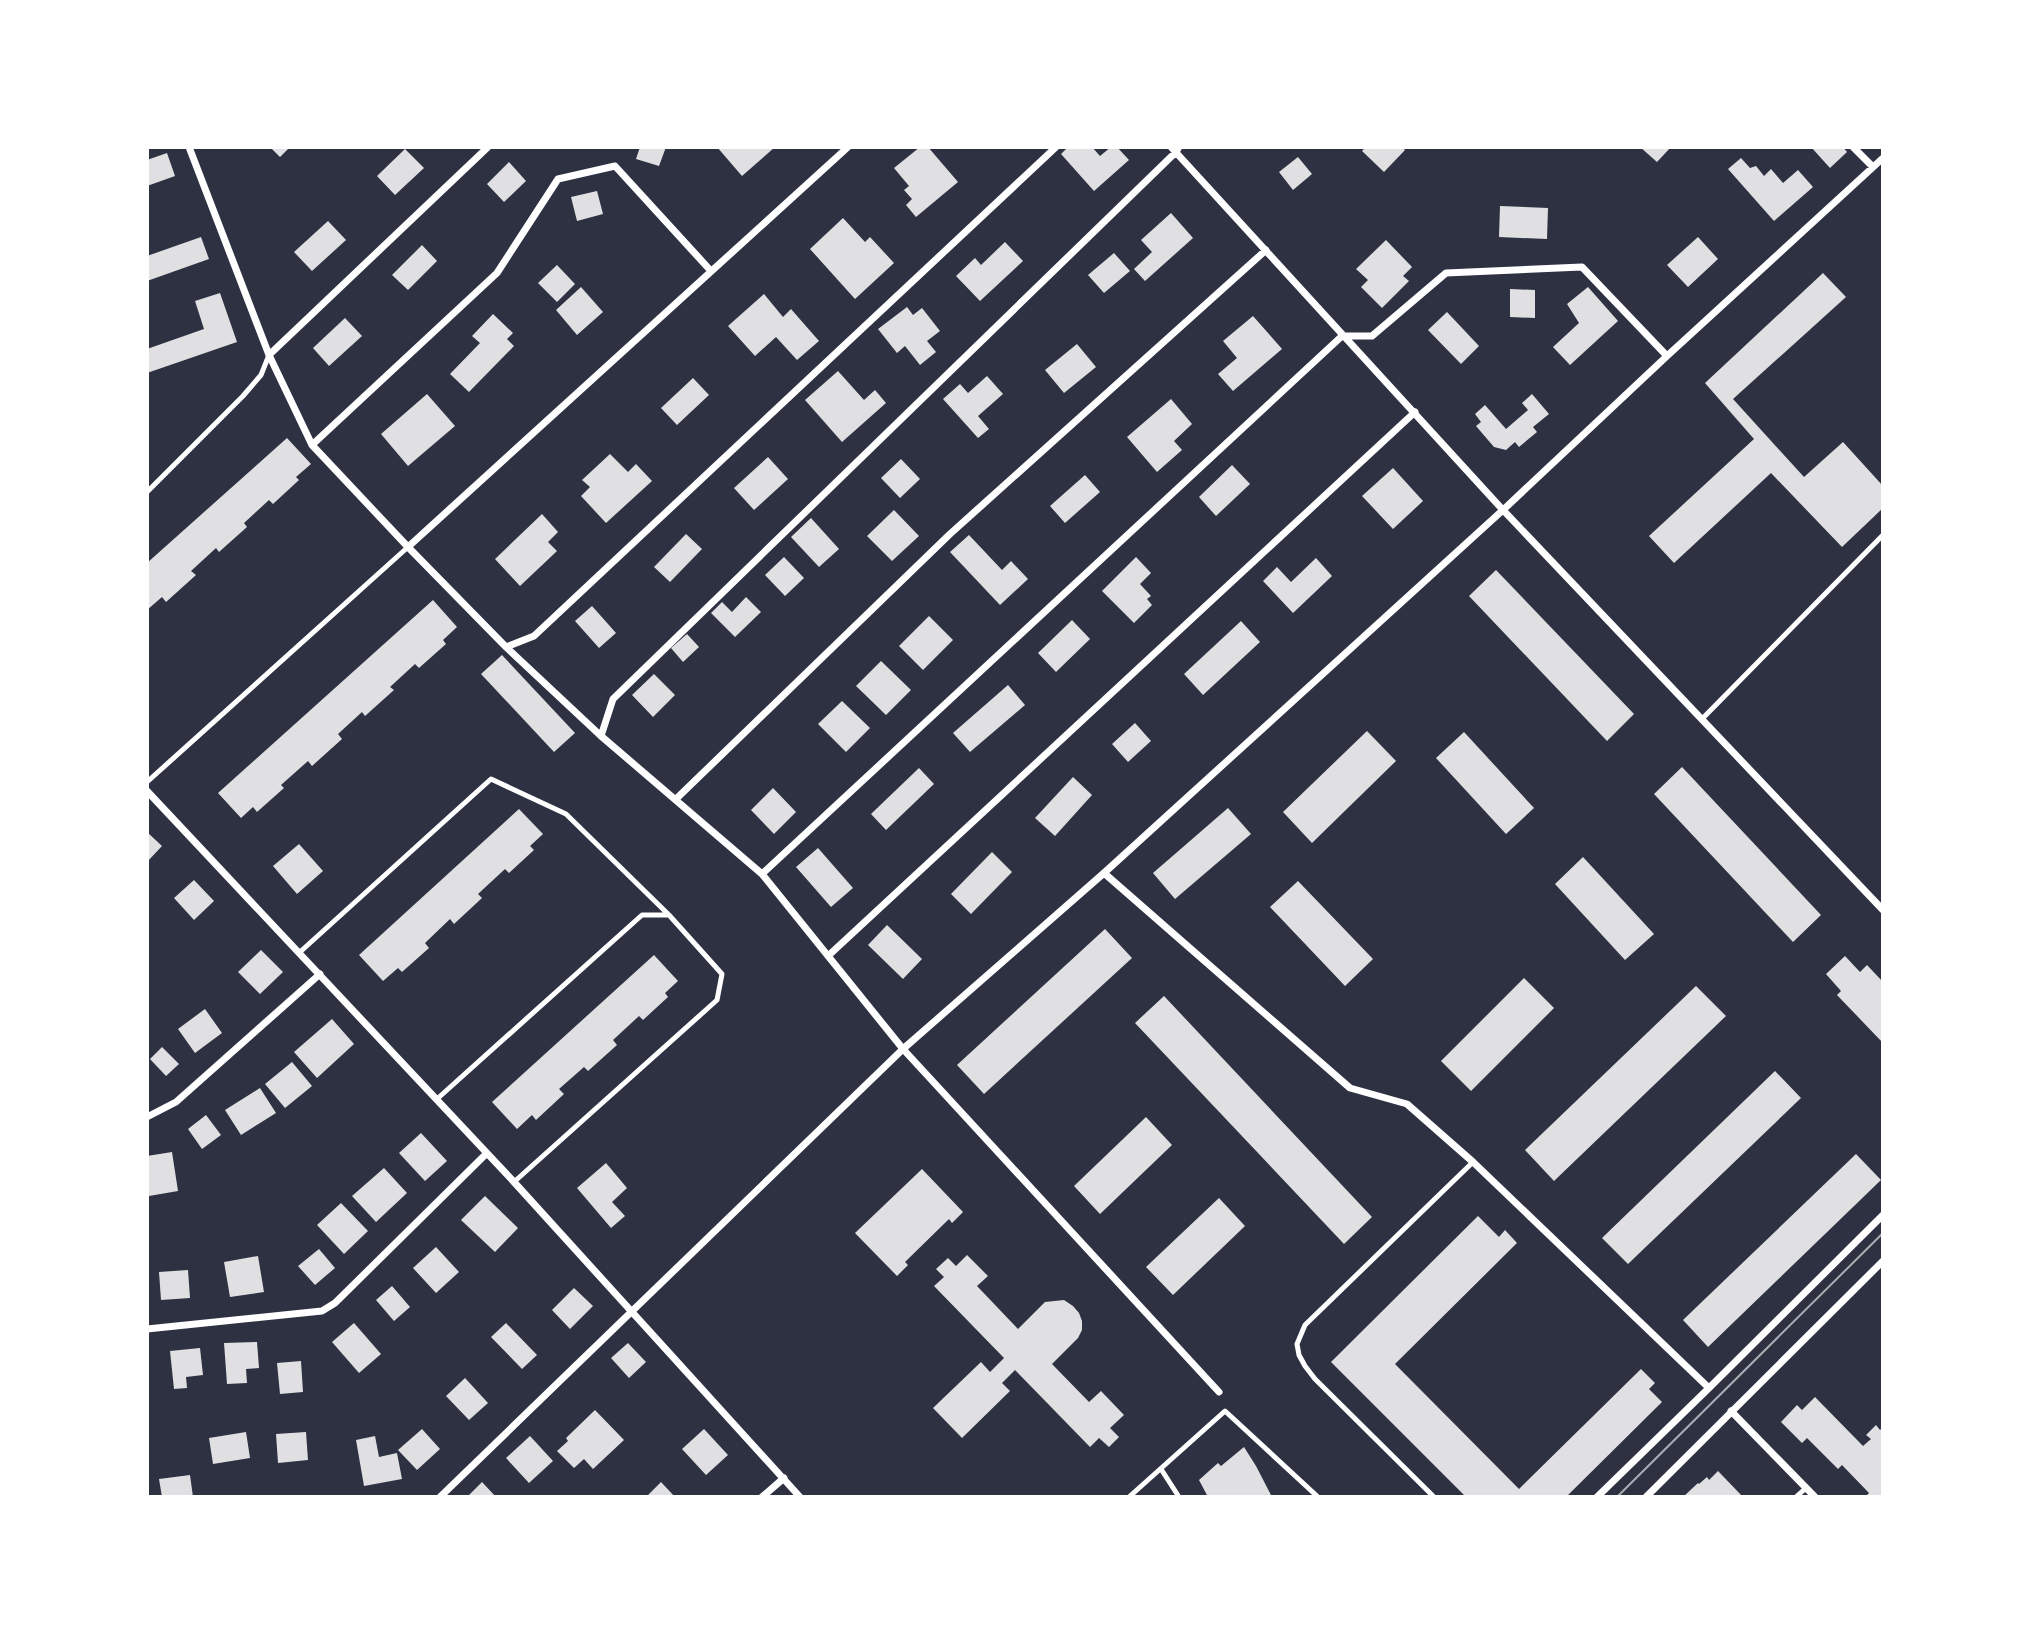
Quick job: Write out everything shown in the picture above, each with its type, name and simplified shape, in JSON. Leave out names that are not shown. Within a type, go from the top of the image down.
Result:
[{"type":"street","points":[[269,355],[488,147]]},
{"type":"street","points":[[408,547],[848,147]]},
{"type":"street","points":[[506,647],[534,636],[1056,147]]},
{"type":"street","points":[[1853,147],[1873,167]]},
{"type":"street","points":[[190,148],[269,355],[312,444],[506,647],[601,736],[762,874],[903,1049],[1219,1392]]},
{"type":"street","points":[[601,736],[613,699],[1175,149],[1503,510],[1883,910]]},
{"type":"street","points":[[440,1497],[903,1049],[1104,873],[1503,510],[1883,158]]},
{"type":"street","points":[[312,444],[497,273],[558,179],[615,166],[710,271]]},
{"type":"street","points":[[676,799],[950,534],[1266,250]]},
{"type":"street","points":[[762,874],[1342,335],[1372,336],[1446,273],[1582,267],[1667,356]]},
{"type":"street","points":[[828,956],[1415,412]]},
{"type":"street","points":[[147,791],[514,1182],[800,1497]]},
{"type":"street","points":[[1104,873],[1350,1088],[1407,1104],[1473,1162],[1709,1388]]},
{"type":"street","points":[[147,1117],[176,1102],[320,974]]},
{"type":"street","points":[[147,1329],[322,1311],[335,1303],[486,1154]]},
{"type":"street","points":[[1597,1497],[1883,1215]]},
{"type":"street","points":[[1646,1497],[1883,1261]]},
{"type":"street","points":[[1731,1411],[1815,1497]]},
{"type":"street","points":[[762,1497],[784,1478]]},
{"type":"lane","points":[[147,492],[243,396],[261,375],[269,355]]},
{"type":"lane","points":[[1702,719],[1883,535]]},
{"type":"lane","points":[[147,782],[408,547]]},
{"type":"lane","points":[[300,952],[491,779],[566,814],[669,915],[722,974],[718,1000],[514,1182]]},
{"type":"lane","points":[[437,1099],[642,915],[669,915]]},
{"type":"lane","points":[[1434,1497],[1315,1379],[1299,1356],[1297,1344],[1305,1325],[1473,1162]]},
{"type":"lane","points":[[1129,1497],[1225,1411],[1317,1496]]},
{"type":"lane","points":[[1161,1469],[1179,1497]]},
{"type":"lane","points":[[1796,1497],[1805,1488]]},
{"type":"building","points":[[270,147],[290,147],[280,157]]},
{"type":"building","points":[[640,147],[666,147],[659,166],[636,159]]},
{"type":"building","points":[[717,147],[775,147],[742,176]]},
{"type":"building","points":[[920,147],[928,147],[958,182],[916,217],[906,205],[912,199],[904,190],[909,186],[894,168]]},
{"type":"building","points":[[1068,147],[1092,147],[1100,156],[1111,147],[1117,147],[1129,160],[1094,191],[1061,154]]},
{"type":"building","points":[[1366,147],[1402,147],[1405,150],[1384,172],[1362,151]]},
{"type":"building","points":[[1640,147],[1671,147],[1657,162]]},
{"type":"building","points":[[1811,147],[1843,147],[1847,152],[1830,168]]},
{"type":"building","points":[[405,149],[424,168],[395,195],[377,176]]},
{"type":"building","points":[[167,153],[175,176],[147,186],[147,160]]},
{"type":"building","points":[[1298,157],[1312,174],[1293,190],[1279,172]]},
{"type":"building","points":[[1741,158],[1750,168],[1756,166],[1764,176],[1771,169],[1783,183],[1798,170],[1813,187],[1774,221],[1728,169]]},
{"type":"building","points":[[509,162],[526,181],[504,202],[487,184]]},
{"type":"building","points":[[597,191],[603,214],[577,221],[571,197]]},
{"type":"building","points":[[1500,206],[1548,208],[1547,239],[1499,237]]},
{"type":"building","points":[[1171,213],[1193,238],[1145,281],[1134,269],[1152,252],[1141,240]]},
{"type":"building","points":[[843,218],[865,242],[870,237],[894,263],[855,299],[810,249]]},
{"type":"building","points":[[328,221],[346,240],[312,271],[294,252]]},
{"type":"building","points":[[201,237],[209,259],[147,281],[147,256]]},
{"type":"building","points":[[1698,237],[1718,259],[1688,287],[1667,265]]},
{"type":"building","points":[[1386,240],[1412,267],[1403,276],[1409,281],[1382,308],[1361,287],[1368,280],[1356,269]]},
{"type":"building","points":[[1005,242],[1023,261],[980,301],[956,276],[975,258],[981,265]]},
{"type":"building","points":[[422,245],[437,261],[408,290],[392,275]]},
{"type":"building","points":[[1114,253],[1130,271],[1104,293],[1088,275]]},
{"type":"building","points":[[557,265],[575,284],[557,302],[538,283]]},
{"type":"building","points":[[1823,273],[1846,297],[1733,399],[1804,477],[1843,442],[1883,486],[1883,508],[1842,547],[1771,473],[1674,563],[1649,536],[1754,439],[1705,383]]},
{"type":"building","points":[[581,287],[603,312],[577,335],[556,310]]},
{"type":"building","points":[[1588,287],[1618,321],[1570,365],[1553,347],[1579,323],[1567,304]]},
{"type":"building","points":[[1510,289],[1535,290],[1535,318],[1510,317]]},
{"type":"building","points":[[220,293],[237,342],[147,373],[147,349],[204,329],[195,301]]},
{"type":"building","points":[[764,294],[783,317],[791,309],[819,341],[797,360],[776,337],[755,356],[728,326]]},
{"type":"building","points":[[907,307],[913,315],[922,308],[940,331],[927,341],[936,352],[920,365],[905,346],[897,353],[878,329]]},
{"type":"building","points":[[1447,312],[1479,346],[1461,364],[1428,330]]},
{"type":"building","points":[[493,314],[513,333],[507,339],[514,346],[469,392],[450,374],[480,343],[472,336]]},
{"type":"building","points":[[1253,316],[1282,349],[1233,391],[1218,374],[1237,358],[1223,341]]},
{"type":"building","points":[[345,318],[362,336],[329,366],[313,348]]},
{"type":"building","points":[[1077,344],[1096,367],[1064,393],[1045,370]]},
{"type":"building","points":[[838,371],[864,400],[875,390],[886,403],[842,442],[805,400]]},
{"type":"building","points":[[987,376],[1003,394],[978,416],[989,429],[978,438],[943,399],[960,384],[968,393]]},
{"type":"building","points":[[693,378],[709,395],[677,425],[661,408]]},
{"type":"building","points":[[427,394],[455,426],[408,466],[381,434]]},
{"type":"building","points":[[1532,394],[1549,414],[1533,427],[1537,432],[1519,447],[1515,442],[1506,450],[1494,447],[1476,426],[1481,422],[1475,414],[1485,405],[1506,429],[1528,410],[1522,403]]},
{"type":"building","points":[[1171,399],[1192,424],[1174,441],[1182,450],[1157,472],[1127,437]]},
{"type":"building","points":[[287,438],[311,464],[296,477],[299,480],[273,504],[269,500],[244,523],[247,527],[219,552],[216,548],[191,571],[196,575],[166,602],[162,597],[147,610],[147,563]]},
{"type":"building","points":[[610,454],[628,472],[636,464],[652,481],[606,523],[581,496],[590,487],[582,480]]},
{"type":"building","points":[[768,457],[788,479],[754,510],[734,488]]},
{"type":"building","points":[[901,459],[920,479],[900,498],[881,478]]},
{"type":"building","points":[[1232,465],[1250,484],[1216,516],[1199,497]]},
{"type":"building","points":[[1393,468],[1423,501],[1393,529],[1362,496]]},
{"type":"building","points":[[1085,475],[1100,492],[1065,523],[1050,506]]},
{"type":"building","points":[[894,510],[919,536],[892,561],[867,536]]},
{"type":"building","points":[[542,514],[558,532],[548,542],[557,551],[520,586],[495,559]]},
{"type":"building","points":[[811,518],[839,549],[819,567],[791,537]]},
{"type":"building","points":[[686,534],[702,549],[670,582],[654,567]]},
{"type":"building","points":[[969,535],[1002,570],[1011,561],[1028,579],[1000,605],[950,552]]},
{"type":"building","points":[[784,557],[804,578],[785,596],[765,575]]},
{"type":"building","points":[[1136,557],[1151,573],[1140,584],[1151,596],[1147,599],[1152,605],[1134,623],[1102,591]]},
{"type":"building","points":[[1316,558],[1332,576],[1293,613],[1263,581],[1277,567],[1291,582]]},
{"type":"building","points":[[1496,570],[1634,714],[1607,741],[1469,596]]},
{"type":"building","points":[[746,597],[761,612],[735,637],[711,613],[722,602],[732,612]]},
{"type":"building","points":[[433,600],[457,627],[443,640],[446,644],[419,668],[415,664],[390,687],[394,690],[365,716],[362,712],[338,734],[342,739],[312,766],[308,761],[281,785],[284,788],[257,812],[253,807],[241,818],[218,793]]},
{"type":"building","points":[[592,606],[616,633],[599,648],[575,621]]},
{"type":"building","points":[[929,616],[953,640],[923,670],[899,646]]},
{"type":"building","points":[[1072,620],[1090,639],[1056,672],[1038,653]]},
{"type":"building","points":[[1241,621],[1260,642],[1203,695],[1184,674]]},
{"type":"building","points":[[687,634],[699,647],[683,662],[671,648]]},
{"type":"building","points":[[502,655],[575,733],[554,752],[481,674]]},
{"type":"building","points":[[881,661],[911,690],[886,715],[856,686]]},
{"type":"building","points":[[654,674],[675,695],[653,717],[632,695]]},
{"type":"building","points":[[1008,685],[1025,705],[970,752],[953,733]]},
{"type":"building","points":[[842,701],[870,728],[846,752],[818,724]]},
{"type":"building","points":[[1135,723],[1151,741],[1128,762],[1112,744]]},
{"type":"building","points":[[1367,731],[1396,761],[1312,843],[1283,812]]},
{"type":"building","points":[[1464,732],[1534,808],[1506,834],[1436,758]]},
{"type":"building","points":[[1682,767],[1821,915],[1793,942],[1654,794]]},
{"type":"building","points":[[919,768],[934,784],[886,830],[871,814]]},
{"type":"building","points":[[1073,777],[1092,795],[1055,836],[1035,818]]},
{"type":"building","points":[[773,788],[796,812],[774,834],[751,810]]},
{"type":"building","points":[[1228,808],[1251,834],[1175,899],[1153,873]]},
{"type":"building","points":[[519,809],[543,834],[530,846],[534,850],[509,873],[505,869],[478,894],[482,898],[454,924],[450,919],[425,943],[429,948],[402,972],[398,968],[383,981],[359,955]]},
{"type":"building","points":[[147,832],[162,846],[147,862]]},
{"type":"building","points":[[299,844],[323,871],[297,894],[273,866]]},
{"type":"building","points":[[818,848],[853,888],[831,907],[796,867]]},
{"type":"building","points":[[992,852],[1012,872],[971,914],[951,894]]},
{"type":"building","points":[[1583,857],[1654,934],[1625,960],[1555,884]]},
{"type":"building","points":[[194,880],[214,901],[194,920],[174,898]]},
{"type":"building","points":[[1298,881],[1373,959],[1345,986],[1270,907]]},
{"type":"building","points":[[887,925],[922,959],[903,979],[868,945]]},
{"type":"building","points":[[1105,929],[1132,958],[984,1094],[957,1065]]},
{"type":"building","points":[[261,950],[283,972],[260,994],[238,972]]},
{"type":"building","points":[[654,955],[678,981],[665,993],[668,997],[643,1020],[639,1016],[613,1040],[617,1045],[588,1071],[584,1067],[559,1089],[564,1094],[536,1120],[532,1115],[517,1129],[492,1102]]},
{"type":"building","points":[[1845,956],[1860,972],[1867,965],[1883,982],[1883,1043],[1837,995],[1841,991],[1826,974]]},
{"type":"building","points":[[1524,978],[1554,1008],[1471,1091],[1441,1061]]},
{"type":"building","points":[[1696,986],[1726,1016],[1554,1181],[1525,1150]]},
{"type":"building","points":[[1164,996],[1372,1217],[1344,1244],[1135,1023]]},
{"type":"building","points":[[205,1009],[222,1033],[195,1053],[178,1029]]},
{"type":"building","points":[[332,1019],[354,1044],[317,1078],[294,1052]]},
{"type":"building","points":[[162,1047],[179,1064],[166,1076],[150,1059]]},
{"type":"building","points":[[292,1062],[312,1086],[285,1108],[265,1084]]},
{"type":"building","points":[[1775,1071],[1801,1098],[1628,1264],[1602,1238]]},
{"type":"building","points":[[260,1088],[276,1113],[241,1135],[225,1110]]},
{"type":"building","points":[[206,1115],[221,1135],[202,1149],[188,1129]]},
{"type":"building","points":[[1146,1117],[1172,1145],[1100,1214],[1074,1186]]},
{"type":"building","points":[[421,1133],[447,1161],[425,1181],[399,1153]]},
{"type":"building","points":[[172,1152],[178,1191],[149,1196],[147,1156]]},
{"type":"building","points":[[1856,1154],[1881,1180],[1708,1347],[1683,1320]]},
{"type":"building","points":[[606,1163],[627,1188],[612,1202],[625,1216],[611,1228],[577,1188]]},
{"type":"building","points":[[384,1168],[407,1193],[376,1222],[352,1196]]},
{"type":"building","points":[[922,1169],[963,1212],[952,1223],[949,1219],[905,1262],[908,1265],[897,1276],[855,1233]]},
{"type":"building","points":[[485,1196],[518,1228],[495,1252],[461,1220]]},
{"type":"building","points":[[1219,1198],[1245,1226],[1173,1295],[1146,1267]]},
{"type":"building","points":[[341,1203],[368,1231],[344,1254],[317,1225]]},
{"type":"building","points":[[1478,1216],[1499,1237],[1505,1230],[1517,1243],[1395,1364],[1519,1489],[1641,1369],[1655,1383],[1649,1389],[1662,1402],[1566,1497],[1466,1497],[1331,1362]]},
{"type":"building","points":[[436,1247],[459,1272],[436,1293],[413,1268]]},
{"type":"building","points":[[319,1249],[335,1268],[315,1285],[298,1266]]},
{"type":"building","points":[[967,1255],[988,1276],[977,1286],[1018,1329],[1045,1302],[1064,1300],[1079,1313],[1082,1330],[1078,1338],[1052,1364],[1089,1402],[1101,1391],[1124,1415],[1110,1428],[1119,1437],[1109,1447],[1099,1438],[1090,1447],[1015,1370],[1002,1383],[1010,1391],[962,1438],[933,1408],[981,1362],[990,1372],[1004,1358],[934,1286],[944,1277],[936,1269],[948,1258],[956,1266]]},
{"type":"building","points":[[258,1256],[264,1292],[230,1297],[224,1262]]},
{"type":"building","points":[[188,1270],[190,1298],[161,1300],[159,1272]]},
{"type":"building","points":[[392,1286],[410,1307],[394,1321],[376,1300]]},
{"type":"building","points":[[574,1288],[593,1306],[570,1329],[552,1310]]},
{"type":"building","points":[[354,1323],[381,1354],[359,1373],[332,1342]]},
{"type":"building","points":[[506,1323],[537,1355],[522,1369],[491,1337]]},
{"type":"building","points":[[257,1342],[259,1368],[246,1369],[247,1383],[227,1384],[224,1343]]},
{"type":"building","points":[[628,1343],[646,1362],[629,1378],[611,1358]]},
{"type":"building","points":[[200,1348],[203,1375],[186,1377],[187,1388],[174,1389],[170,1351]]},
{"type":"building","points":[[301,1361],[303,1392],[280,1394],[277,1363]]},
{"type":"building","points":[[465,1378],[488,1403],[469,1420],[446,1396]]},
{"type":"building","points":[[1815,1397],[1863,1446],[1871,1439],[1866,1435],[1876,1425],[1880,1430],[1883,1427],[1883,1497],[1865,1497],[1869,1493],[1842,1465],[1838,1469],[1807,1438],[1802,1443],[1781,1422],[1797,1405],[1802,1410]]},
{"type":"building","points":[[595,1410],[624,1440],[593,1469],[584,1459],[574,1468],[557,1451],[568,1441],[566,1438]]},
{"type":"building","points":[[422,1429],[440,1449],[417,1470],[398,1450]]},
{"type":"building","points":[[704,1429],[728,1455],[706,1475],[682,1449]]},
{"type":"building","points":[[246,1432],[250,1458],[213,1464],[209,1438]]},
{"type":"building","points":[[306,1432],[308,1460],[278,1463],[276,1434]]},
{"type":"building","points":[[375,1436],[379,1457],[397,1453],[402,1479],[364,1486],[356,1440]]},
{"type":"building","points":[[530,1436],[553,1461],[529,1483],[506,1458]]},
{"type":"building","points":[[1244,1447],[1272,1497],[1208,1497],[1199,1480],[1218,1463],[1221,1466]]},
{"type":"building","points":[[1718,1471],[1743,1497],[1683,1497],[1698,1483],[1707,1477],[1709,1480]]},
{"type":"building","points":[[190,1475],[193,1497],[162,1497],[159,1479]]},
{"type":"building","points":[[482,1482],[496,1497],[467,1497]]},
{"type":"building","points":[[661,1482],[675,1497],[646,1497]]},
{"type":"tram line","points":[[1617,1497],[1883,1233]]}]
